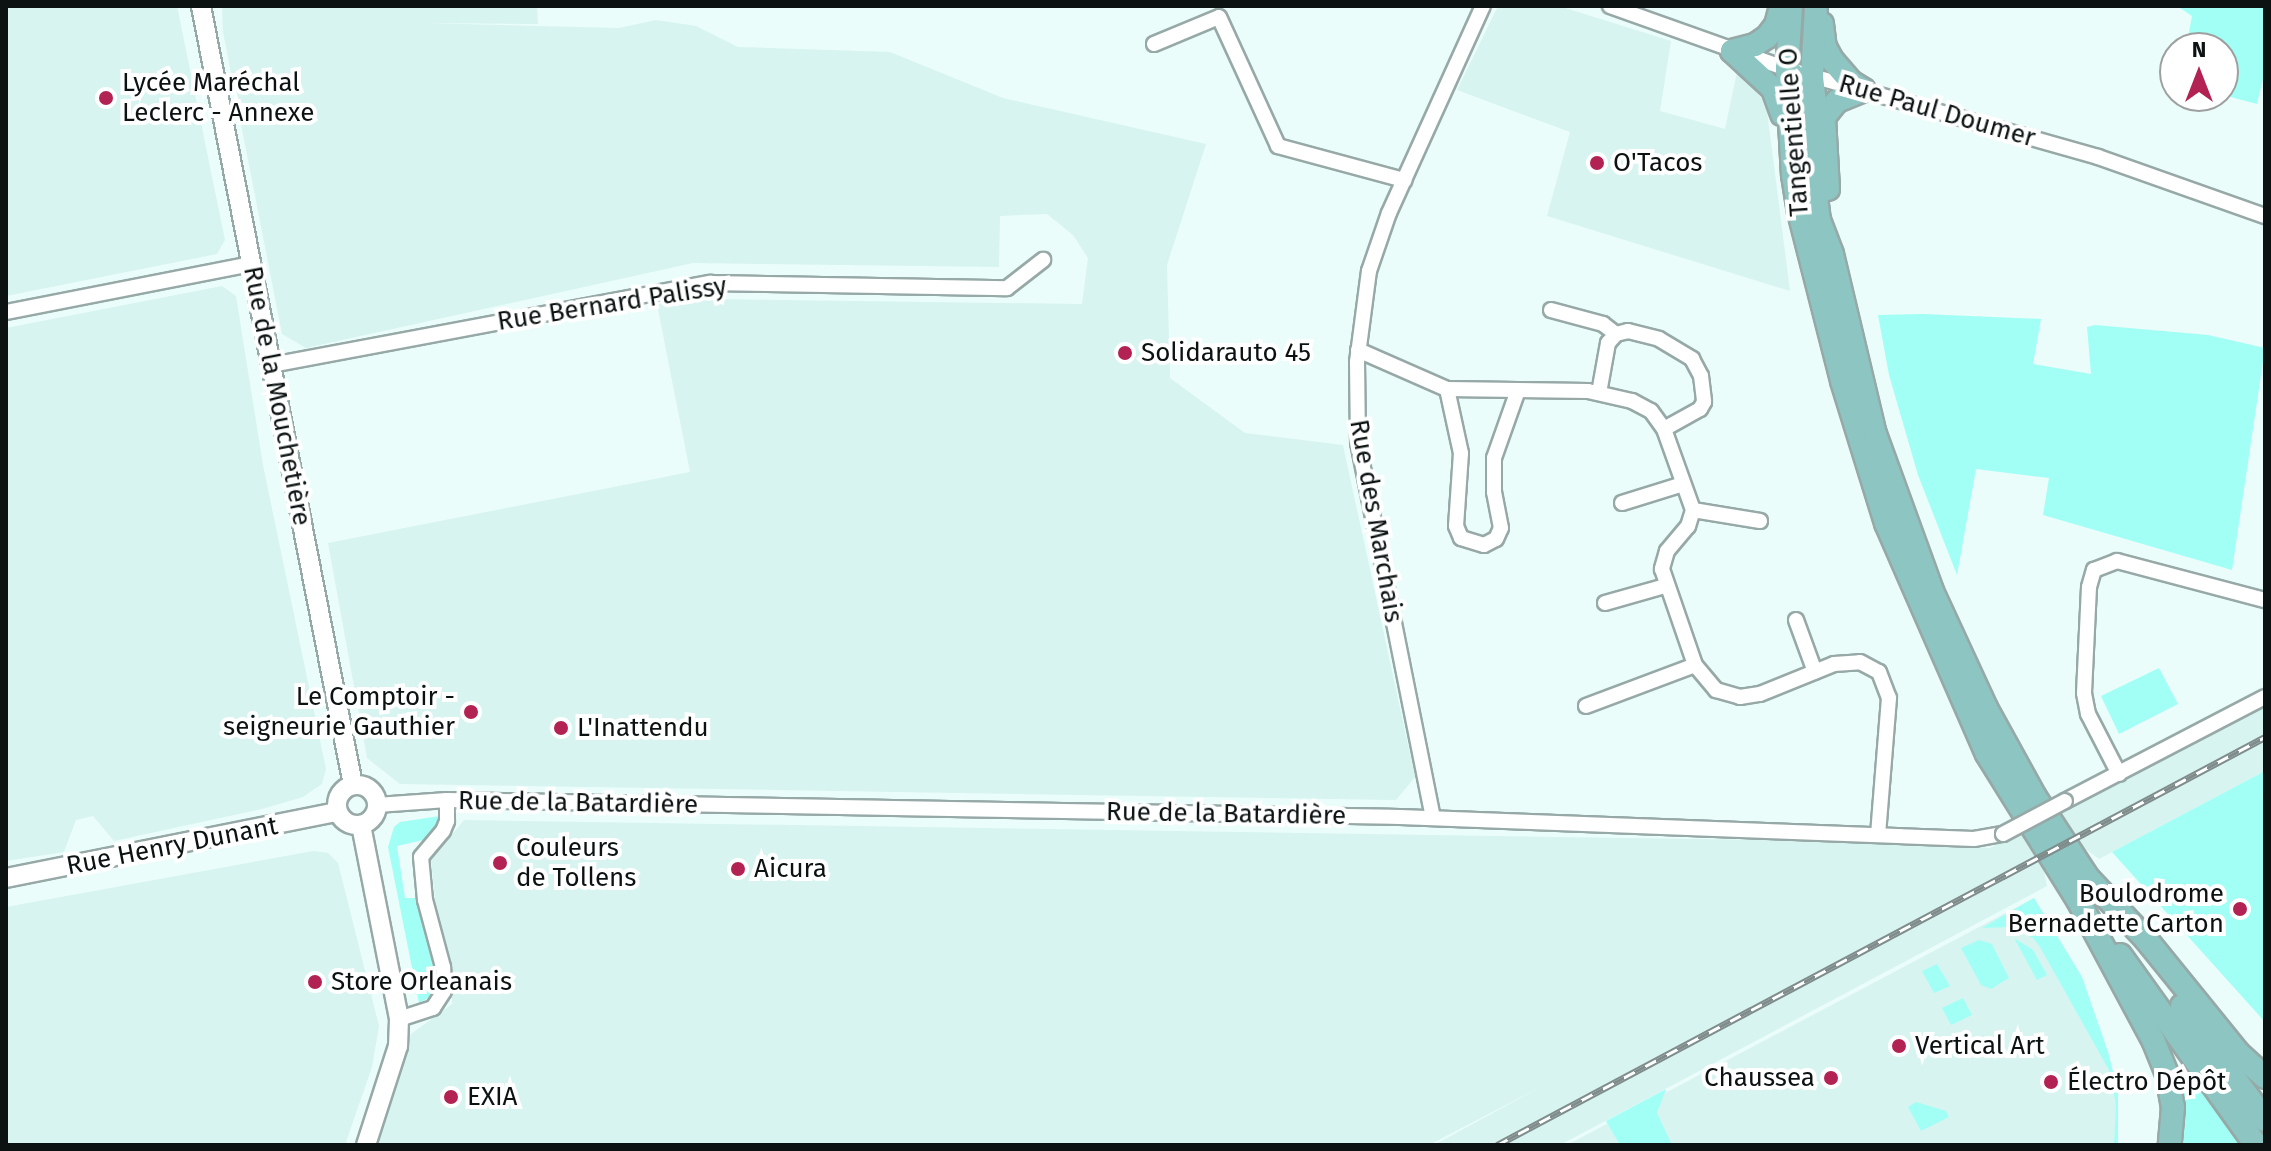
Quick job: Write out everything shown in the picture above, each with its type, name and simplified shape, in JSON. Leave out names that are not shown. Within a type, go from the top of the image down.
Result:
[{"type":"main road","points":[[1732,51],[1755,45],[1767,37],[1776,25],[1781,6]]},
{"type":"main road","name":"Tangentielle O","points":[[1791,6],[1787,69],[1793,175]]},
{"type":"main road","points":[[1799,6],[1799,60],[1812,76]]},
{"type":"main road","points":[[1818,6],[1825,47],[1832,60],[1851,82],[1864,90]]},
{"type":"main road","name":"Tangentielle O","points":[[1818,6],[1812,76],[1832,254]]},
{"type":"main road","points":[[1732,51],[1765,79],[1780,100],[1799,212],[1842,381],[1886,523],[1968,717],[2078,900],[2256,1145]]},
{"type":"main road","points":[[1787,69],[1802,84],[1819,220],[1832,254],[1875,434],[1932,591],[1986,708],[2035,797],[2265,1120]]},
{"type":"main road","points":[[1832,254],[1824,117],[1837,101],[1864,90]]},
{"type":"main road","points":[[2104,898],[2145,938],[2238,1053],[2265,1077]]},
{"type":"main road","points":[[2078,900],[2154,1042],[2167,1074],[2173,1107],[2170,1145]]},
{"type":"street","name":"Rue de la Mouchetière","points":[[201,6],[353,785]]},
{"type":"street","name":"Rue des Marchais","points":[[1433,818],[1358,443],[1358,350],[1369,271],[1404,180],[1483,6]]},
{"type":"street","name":"Rue Paul Doumer","points":[[1610,6],[1787,69],[2098,157],[2265,216]]},
{"type":"street","points":[[1154,44],[1219,17],[1278,146],[1404,180]]},
{"type":"street","name":"Rue Bernard Palissy","points":[[271,365],[710,283],[1007,288],[1043,260]]},
{"type":"street","points":[[6,312],[251,264]]},
{"type":"street","points":[[1551,310],[1603,324],[1616,334]]},
{"type":"street","points":[[1599,393],[1608,343],[1616,334],[1628,331],[1659,339],[1692,359],[1701,376],[1704,402],[1700,409],[1664,429]]},
{"type":"street","points":[[1358,350],[1447,389],[1517,393],[1574,390],[1632,401],[1651,411],[1664,429],[1693,510],[1688,526],[1667,551],[1662,569],[1665,586],[1695,665],[1716,690],[1740,697],[1760,694],[1834,664],[1860,662],[1879,672],[1889,698],[1878,835]]},
{"type":"street","points":[[1447,389],[1461,453],[1456,526],[1461,538],[1484,545],[1496,539],[1501,528],[1494,492],[1494,458],[1517,393]]},
{"type":"street","points":[[1622,503],[1683,484]]},
{"type":"street","points":[[1693,510],[1760,521]]},
{"type":"street","points":[[2119,774],[2088,714],[2084,693],[2089,587],[2094,570],[2117,561],[2265,600]]},
{"type":"street","points":[[1605,603],[1665,586]]},
{"type":"street","points":[[1796,620],[1815,672]]},
{"type":"street","points":[[1586,706],[1695,665]]},
{"type":"street","name":"Rue de la Batardière","points":[[377,805],[447,800],[1433,818],[1974,839],[2003,834],[2265,697]]},
{"type":"street","points":[[353,785],[372,792],[377,805],[373,818],[361,825],[350,824],[337,812],[339,795],[353,785]]},
{"type":"street","points":[[399,1019],[433,1008],[444,991],[443,967],[428,918],[421,857],[443,831],[447,821],[447,800]]},
{"type":"street","name":"Rue Henry Dunant","points":[[6,878],[337,812]]},
{"type":"street","points":[[361,825],[399,1019],[398,1046],[366,1145]]},
{"type":"shaded area","points":[[6,6],[177,6],[225,240],[217,254],[6,296]]},
{"type":"shaded area","points":[[222,6],[537,6],[538,24],[424,23],[619,28],[656,20],[696,26],[738,47],[890,52],[1003,98],[1206,144],[1167,265],[1170,378],[1245,433],[1343,445],[1415,777],[1396,800],[400,784],[367,758],[328,543],[690,472],[657,304],[710,299],[1082,304],[1088,258],[1073,235],[1047,214],[1000,216],[999,267],[693,263],[306,348],[282,334],[223,32]]},
{"type":"shaded area","points":[[1498,6],[1559,6],[1671,41],[1660,111],[1725,129],[1737,72],[1766,103],[1790,291],[1547,216],[1570,132],[1457,90]]},
{"type":"shaded area","points":[[2177,6],[2265,6],[2265,71],[2257,104],[2239,99],[2239,32],[2189,32],[2192,16]]},
{"type":"shaded area","points":[[222,286],[236,296],[263,465],[326,769],[322,784],[303,797],[262,809],[114,841],[93,816],[76,820],[64,852],[6,861],[6,328]]},
{"type":"shaded area","points":[[1878,315],[2041,319],[2033,364],[2091,374],[2087,327],[2095,325],[2208,335],[2265,348],[2232,570],[2043,515],[2049,478],[1976,469],[1957,575],[1918,475],[1889,375]]},
{"type":"shaded area","points":[[2159,668],[2178,704],[2119,734],[2101,696]]},
{"type":"shaded area","points":[[2265,702],[2265,771],[2099,859],[2087,850],[2044,872],[2047,886],[1560,1145],[1434,1145],[1546,1084],[1429,1145],[376,1145],[411,1034],[452,1004],[452,969],[437,917],[431,860],[464,820],[1823,841],[1990,848]]},
{"type":"shaded area","points":[[2265,771],[2265,797],[2262,794],[2265,801],[2265,1022],[2112,852]]},
{"type":"shaded area","points":[[440,816],[441,821],[432,838],[397,846],[405,898],[420,898],[439,984],[434,995],[419,1003],[388,847],[394,827],[400,822]]},
{"type":"shaded area","points":[[313,851],[328,853],[338,863],[379,1026],[372,1067],[345,1145],[6,1145],[6,907]]},
{"type":"shaded area","points":[[2034,898],[2082,977],[2108,1052],[2118,1092],[2118,1145],[1567,1145]]},
{"type":"shaded area","points":[[2034,898],[2082,977],[2108,1052],[2118,1092],[2118,1145],[2114,1145],[2116,1105],[2109,1070],[2040,947],[2033,938],[2011,927],[1982,928]]},
{"type":"shaded area","points":[[2014,938],[2033,950],[2047,975],[2037,980]]},
{"type":"shaded area","points":[[1979,940],[1992,944],[2009,978],[1991,989],[1981,985],[1961,948]]},
{"type":"shaded area","points":[[1937,964],[1950,986],[1934,993],[1922,971]]},
{"type":"shaded area","points":[[1963,998],[1972,1015],[1951,1025],[1942,1008]]},
{"type":"shaded area","points":[[2184,1063],[2242,1145],[2181,1145],[2183,1101],[2177,1070]]},
{"type":"shaded area","points":[[1666,1089],[1657,1113],[1672,1145],[1620,1145],[1606,1121]]},
{"type":"shaded area","points":[[1916,1102],[1946,1111],[1949,1117],[1921,1131],[1908,1107]]},
{"type":"railway","points":[[1497,1145],[2265,737]]},
{"type":"place","name":"Lycée Maréchal Leclerc - Annexe","points":[[106,98]]},
{"type":"place","name":"O'Tacos","points":[[1597,163]]},
{"type":"place","name":"Solidarauto 45","points":[[1125,353]]},
{"type":"place","name":"Le Comptoir - seigneurie Gauthier","points":[[471,712]]},
{"type":"place","name":"L'Inattendu","points":[[561,728]]},
{"type":"place","name":"Couleurs de Tollens","points":[[500,863]]},
{"type":"place","name":"Aicura","points":[[738,869]]},
{"type":"place","name":"Boulodrome Bernadette Carton","points":[[2240,909]]},
{"type":"place","name":"Store Orleanais","points":[[315,982]]},
{"type":"place","name":"Vertical Art","points":[[1899,1046]]},
{"type":"place","name":"Chaussea","points":[[1831,1078]]},
{"type":"place","name":"Électro Dépôt","points":[[2051,1082]]},
{"type":"place","name":"EXIA","points":[[451,1097]]}]
